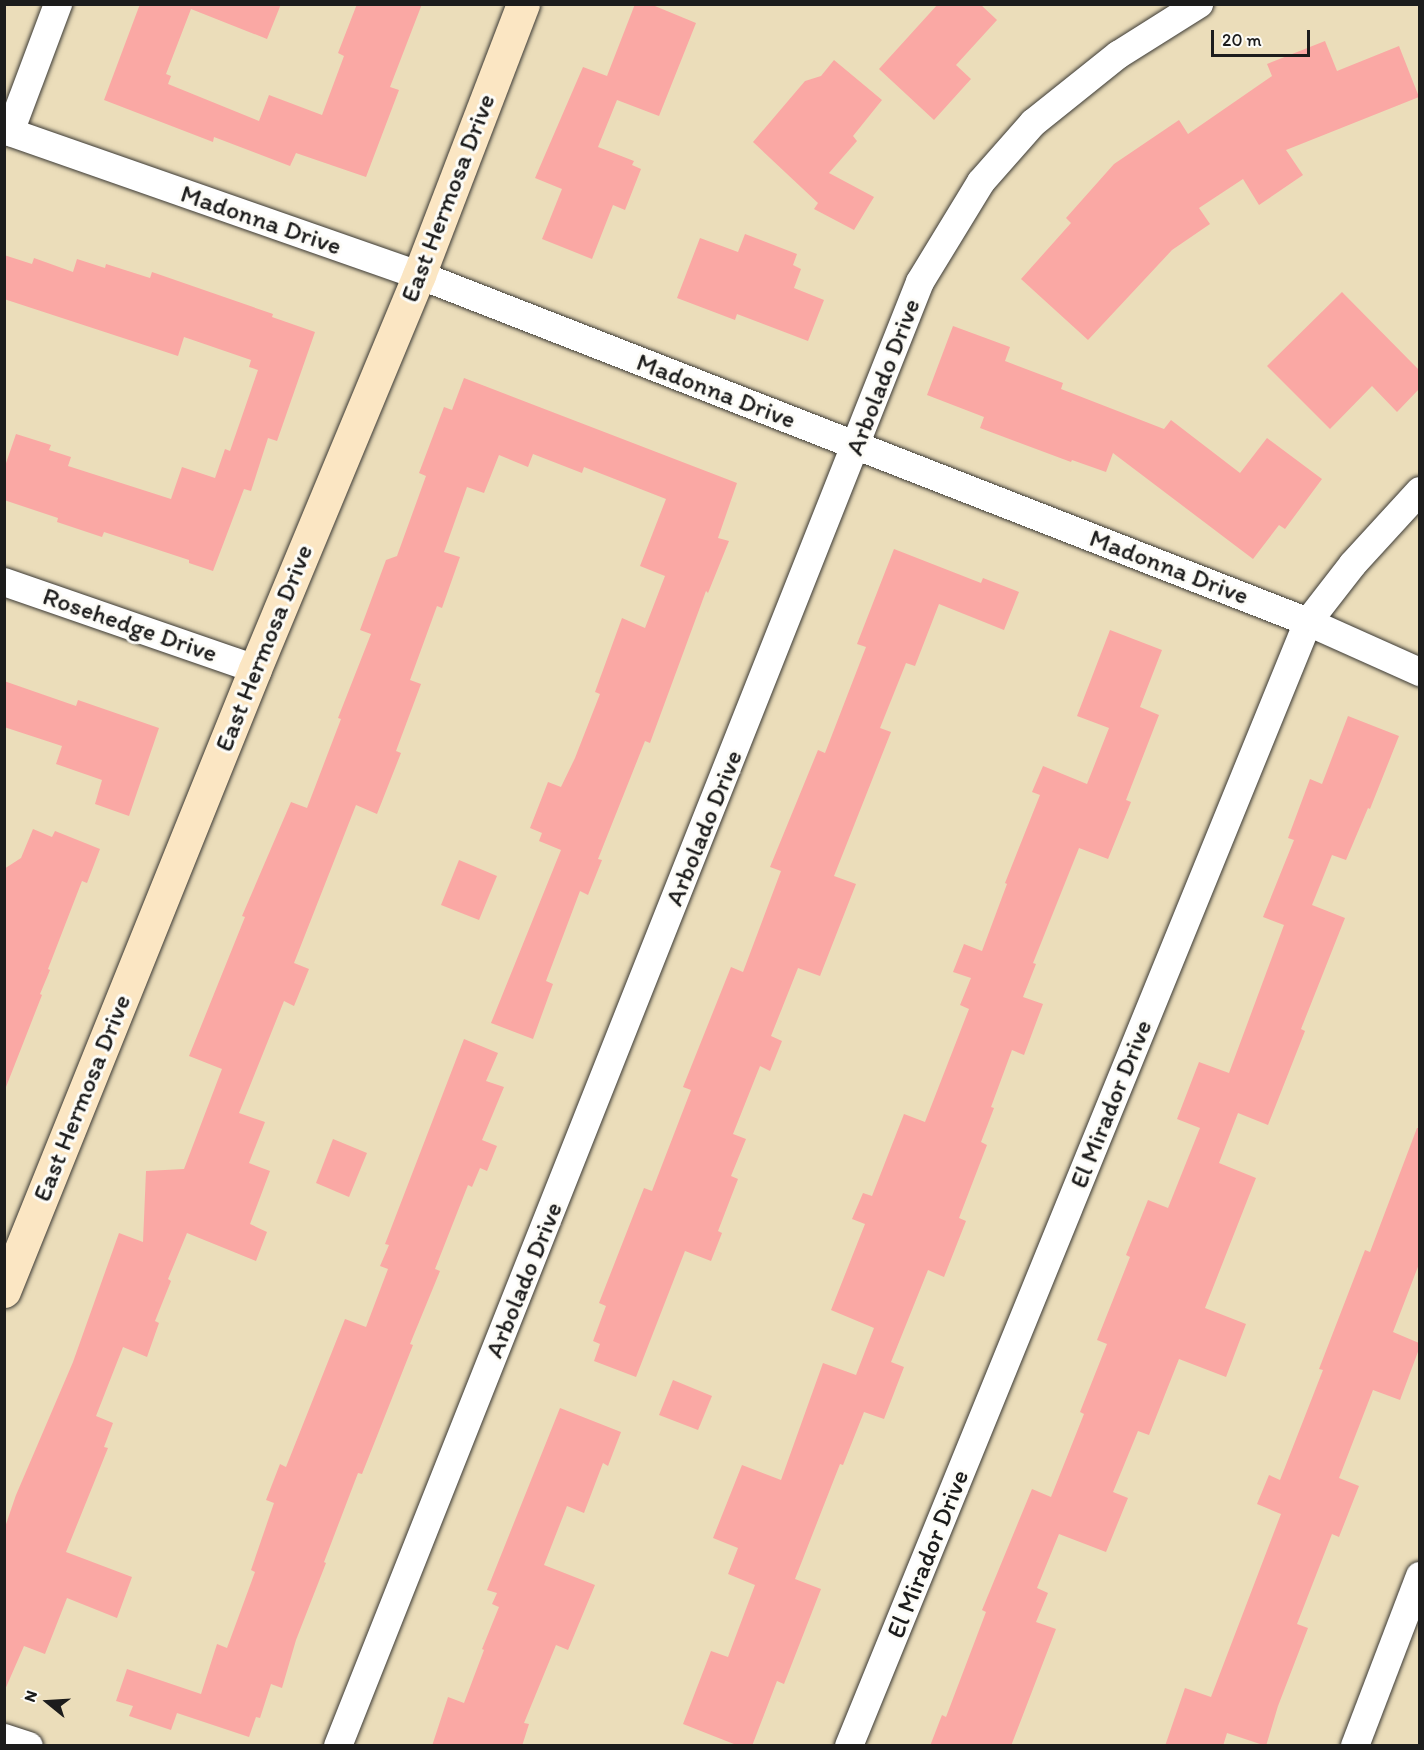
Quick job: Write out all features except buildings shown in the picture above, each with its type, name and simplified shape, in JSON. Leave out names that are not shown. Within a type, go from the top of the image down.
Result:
[{"type":"street","points":[[7,131],[58,4]]},
{"type":"street","name":"East Hermosa Drive","points":[[7,1277],[255,669],[419,275],[523,4]]},
{"type":"street","name":"Arbolado Drive","points":[[338,1746],[920,282],[981,182],[1042,117],[1118,55],[1199,4]]},
{"type":"street","name":"Madonna Drive","points":[[7,131],[419,275],[1308,622],[1419,672]]},
{"type":"street","name":"El Mirador Drive","points":[[849,1746],[1308,622],[1353,564],[1419,491]]},
{"type":"street","name":"Rosehedge Drive","points":[[4,582],[255,669]]},
{"type":"street","points":[[1355,1746],[1419,1576]]},
{"type":"street","points":[[4,1738],[29,1746]]}]
